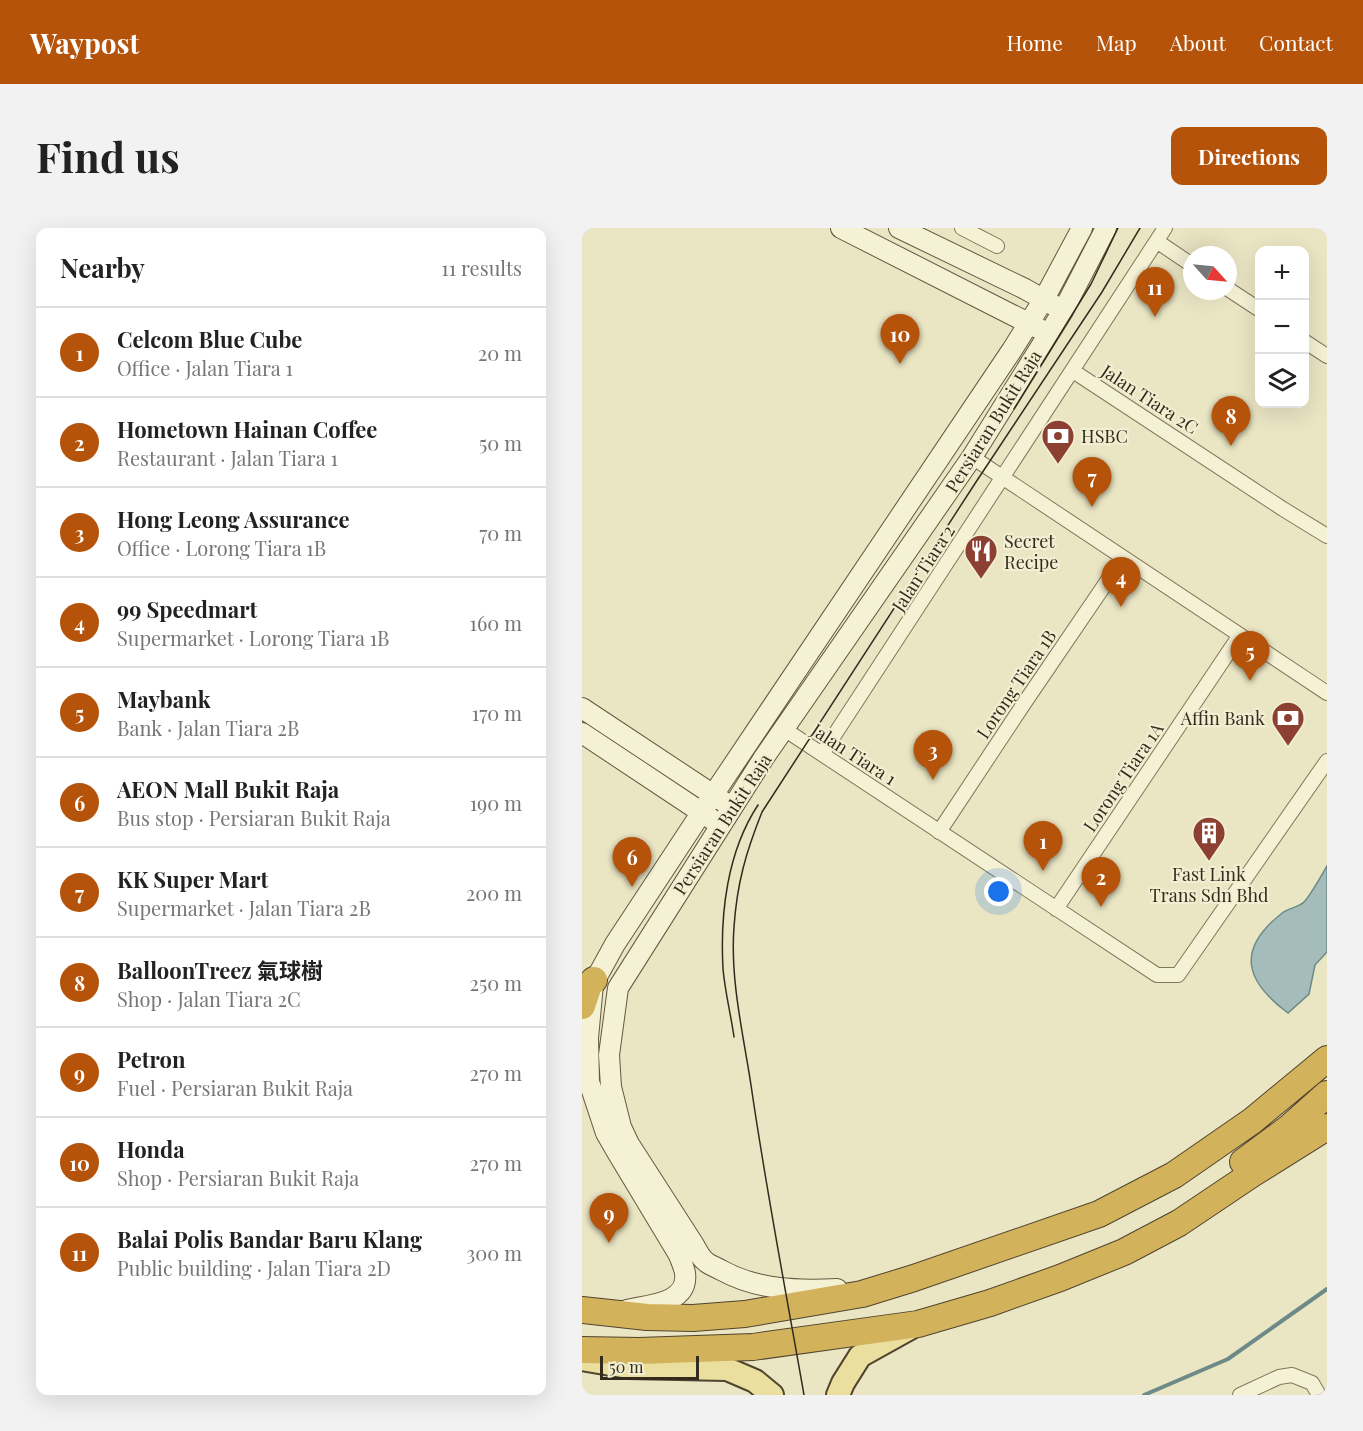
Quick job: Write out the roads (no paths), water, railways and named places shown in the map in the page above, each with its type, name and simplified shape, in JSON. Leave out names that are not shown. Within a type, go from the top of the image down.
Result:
[{"type":"highway","points":[[582,1006],[589,985],[594,980]]},
{"type":"highway","points":[[582,1310],[647,1317],[693,1318],[745,1314],[786,1309],[862,1294],[914,1278],[1099,1214],[1184,1168],[1252,1121],[1327,1059]]},
{"type":"highway","points":[[1060,1278],[1122,1242],[1235,1168],[1290,1127],[1327,1094]]},
{"type":"highway","points":[[582,1350],[639,1351],[753,1347],[918,1324],[990,1303],[1124,1252],[1179,1223],[1327,1127]]},
{"type":"main road","points":[[840,228],[1029,322],[1048,334]]},
{"type":"main road","points":[[899,228],[1044,299],[1063,311]]},
{"type":"main road","name":"Persiaran Bukit Raja","points":[[613,1313],[670,1300],[682,1290],[685,1273],[679,1255],[606,1133],[589,1082],[588,1038],[594,980],[615,944],[713,795],[1044,299],[1082,228]]},
{"type":"main road","name":"Persiaran Bukit Raja","points":[[914,1278],[854,1288],[794,1290],[751,1283],[727,1274],[705,1261],[629,1144],[621,1127],[610,1087],[609,1055],[618,988],[731,807],[972,457],[1063,311],[1106,228]]},
{"type":"main road","points":[[582,708],[731,807]]},
{"type":"main road","points":[[582,733],[720,824]]},
{"type":"main road","points":[[838,1395],[860,1356],[918,1324]]},
{"type":"main road","points":[[582,1359],[628,1367],[727,1369],[754,1381],[772,1395]]},
{"type":"street","points":[[962,228],[997,246]]},
{"type":"street","name":"Jalan Tiara 2","points":[[822,754],[1165,228]]},
{"type":"street","points":[[1158,242],[1183,259]]},
{"type":"street","points":[[1237,295],[1255,307]]},
{"type":"street","points":[[1309,343],[1327,356]]},
{"type":"street","name":"Jalan Tiara 2C","points":[[1073,371],[1327,536]]},
{"type":"street","points":[[972,457],[1327,693]]},
{"type":"street","name":"Lorong Tiara 1B","points":[[939,832],[1124,558]]},
{"type":"street","name":"Lorong Tiara 1A","points":[[1056,909],[1240,635]]},
{"type":"street","name":"Jalan Tiara 1","points":[[784,729],[1157,975],[1178,975],[1327,761]]},
{"type":"street","points":[[1240,1395],[1279,1377],[1292,1376],[1316,1389]]},
{"type":"water","points":[[1327,866],[1327,952],[1315,965],[1309,994],[1288,1013],[1262,989],[1255,977],[1252,953],[1257,940],[1267,927],[1284,912],[1305,901]]},
{"type":"waterway","points":[[1144,1395],[1228,1359],[1327,1289]]},
{"type":"tram line","points":[[1014,409],[1091,284],[1118,228]]},
{"type":"tram line","points":[[804,1395],[763,1163],[736,986],[734,927],[737,896],[747,854],[762,812],[1102,292],[1140,228]]},
{"type":"tram line","points":[[734,1037],[723,969],[725,905],[739,843],[758,805]]},
{"type":"place","name":"Balai Polis Bandar Baru Klang","points":[[1155,317]]},
{"type":"place","name":"Honda","points":[[900,364]]},
{"type":"place","name":"BalloonTreez 氣球樹","points":[[1231,446]]},
{"type":"place","name":"HSBC","points":[[1058,465]]},
{"type":"place","name":"KK Super Mart","points":[[1092,507]]},
{"type":"place","name":"Secret Recipe","points":[[981,580]]},
{"type":"place","name":"99 Speedmart","points":[[1121,607]]},
{"type":"place","name":"Maybank","points":[[1250,681]]},
{"type":"place","name":"Affin Bank","points":[[1288,747]]},
{"type":"place","name":"Hong Leong Assurance","points":[[933,780]]},
{"type":"place","name":"Fast Link Trans Sdn Bhd","points":[[1209,862]]},
{"type":"place","name":"Celcom Blue Cube","points":[[1043,871]]},
{"type":"place","name":"AEON Mall Bukit Raja","points":[[632,887]]},
{"type":"place","name":"Hometown Hainan Coffee","points":[[1101,907]]},
{"type":"place","name":"Petron","points":[[609,1243]]}]
